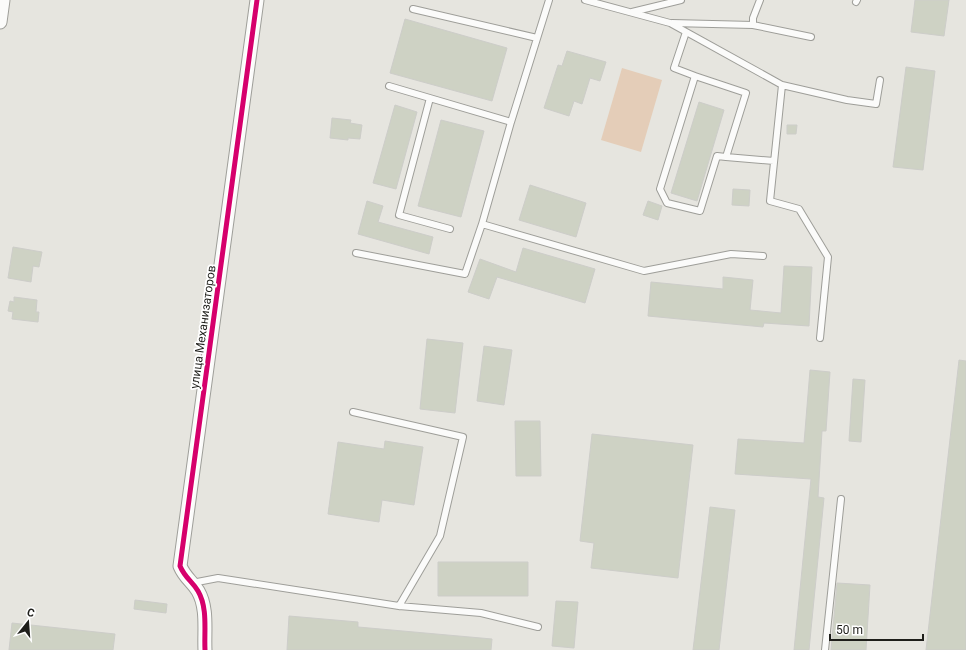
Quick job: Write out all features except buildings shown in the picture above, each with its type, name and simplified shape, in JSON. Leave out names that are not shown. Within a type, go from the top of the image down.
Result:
[{"type":"street","points":[[0,22],[3,0]]},
{"type":"street","name":"улица Механизаторов","points":[[205,650],[203,604],[198,591],[183,574],[180,566],[257,0]]},
{"type":"lane","points":[[356,253],[465,274],[482,224],[549,0]]},
{"type":"lane","points":[[585,0],[670,23],[753,25],[811,38]]},
{"type":"lane","points":[[630,13],[681,0]]},
{"type":"lane","points":[[753,25],[753,18],[760,0]]},
{"type":"lane","points":[[413,9],[538,38]]},
{"type":"lane","points":[[670,23],[782,85],[847,100],[876,104],[880,80]]},
{"type":"lane","points":[[686,32],[674,68],[746,92],[726,157]]},
{"type":"lane","points":[[695,76],[660,189],[667,203],[700,211],[717,156],[774,161]]},
{"type":"lane","points":[[782,85],[770,201],[799,209],[828,257],[820,338]]},
{"type":"lane","points":[[388,86],[512,122]]},
{"type":"lane","points":[[430,98],[399,215],[450,229]]},
{"type":"lane","points":[[482,224],[644,271],[731,254],[763,256]]},
{"type":"lane","points":[[353,412],[463,437],[440,536],[400,606]]},
{"type":"lane","points":[[824,650],[841,499]]},
{"type":"lane","points":[[192,583],[218,578],[400,606],[481,613],[538,627]]},
{"type":"shaded area","points":[[622,68],[662,80],[641,152],[601,140]]},
{"type":"cycle path","points":[[205,650],[205,620],[201,598],[198,591],[184,574],[180,566],[257,0]]}]
